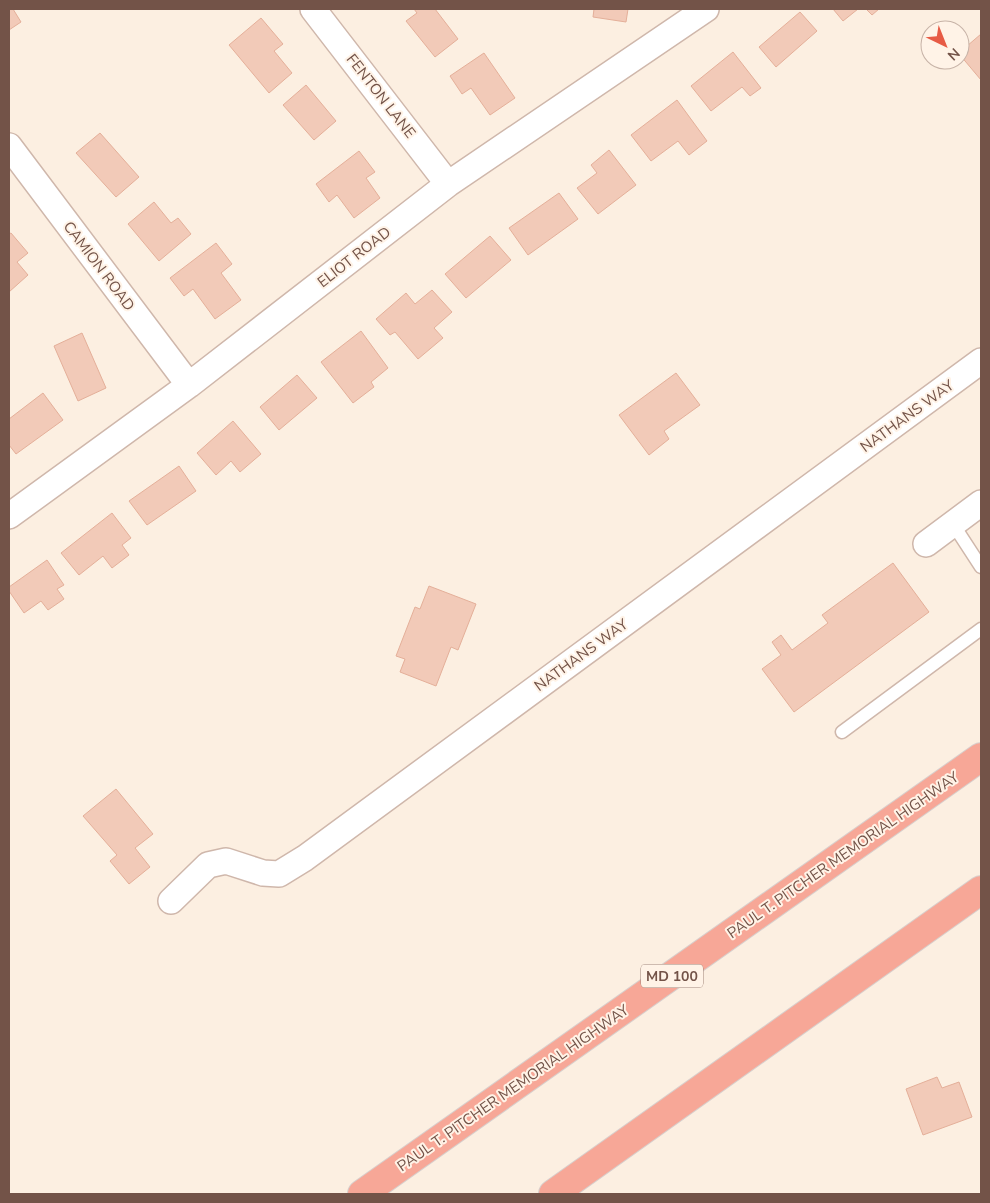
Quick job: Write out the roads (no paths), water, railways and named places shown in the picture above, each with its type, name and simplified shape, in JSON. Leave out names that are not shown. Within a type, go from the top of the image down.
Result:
[{"type":"highway","name":"PAUL T. PITCHER MEMORIAL HIGHWAY","points":[[362,1194],[981,757]]},
{"type":"highway","points":[[553,1194],[981,892]]},
{"type":"highway","points":[[580,1194],[981,892]]},
{"type":"street","name":"FENTON LANE","points":[[313,9],[448,184]]},
{"type":"street","name":"ELIOT ROAD","points":[[9,516],[188,385],[448,184],[706,9]]},
{"type":"street","name":"CAMION ROAD","points":[[9,146],[188,385]]},
{"type":"street","name":"NATHANS WAY","points":[[171,900],[208,865],[226,861],[263,873],[279,874],[305,858],[981,361]]},
{"type":"street","points":[[926,544],[981,503]]},
{"type":"lane","points":[[953,524],[981,567]]},
{"type":"lane","points":[[842,732],[981,628]]}]
